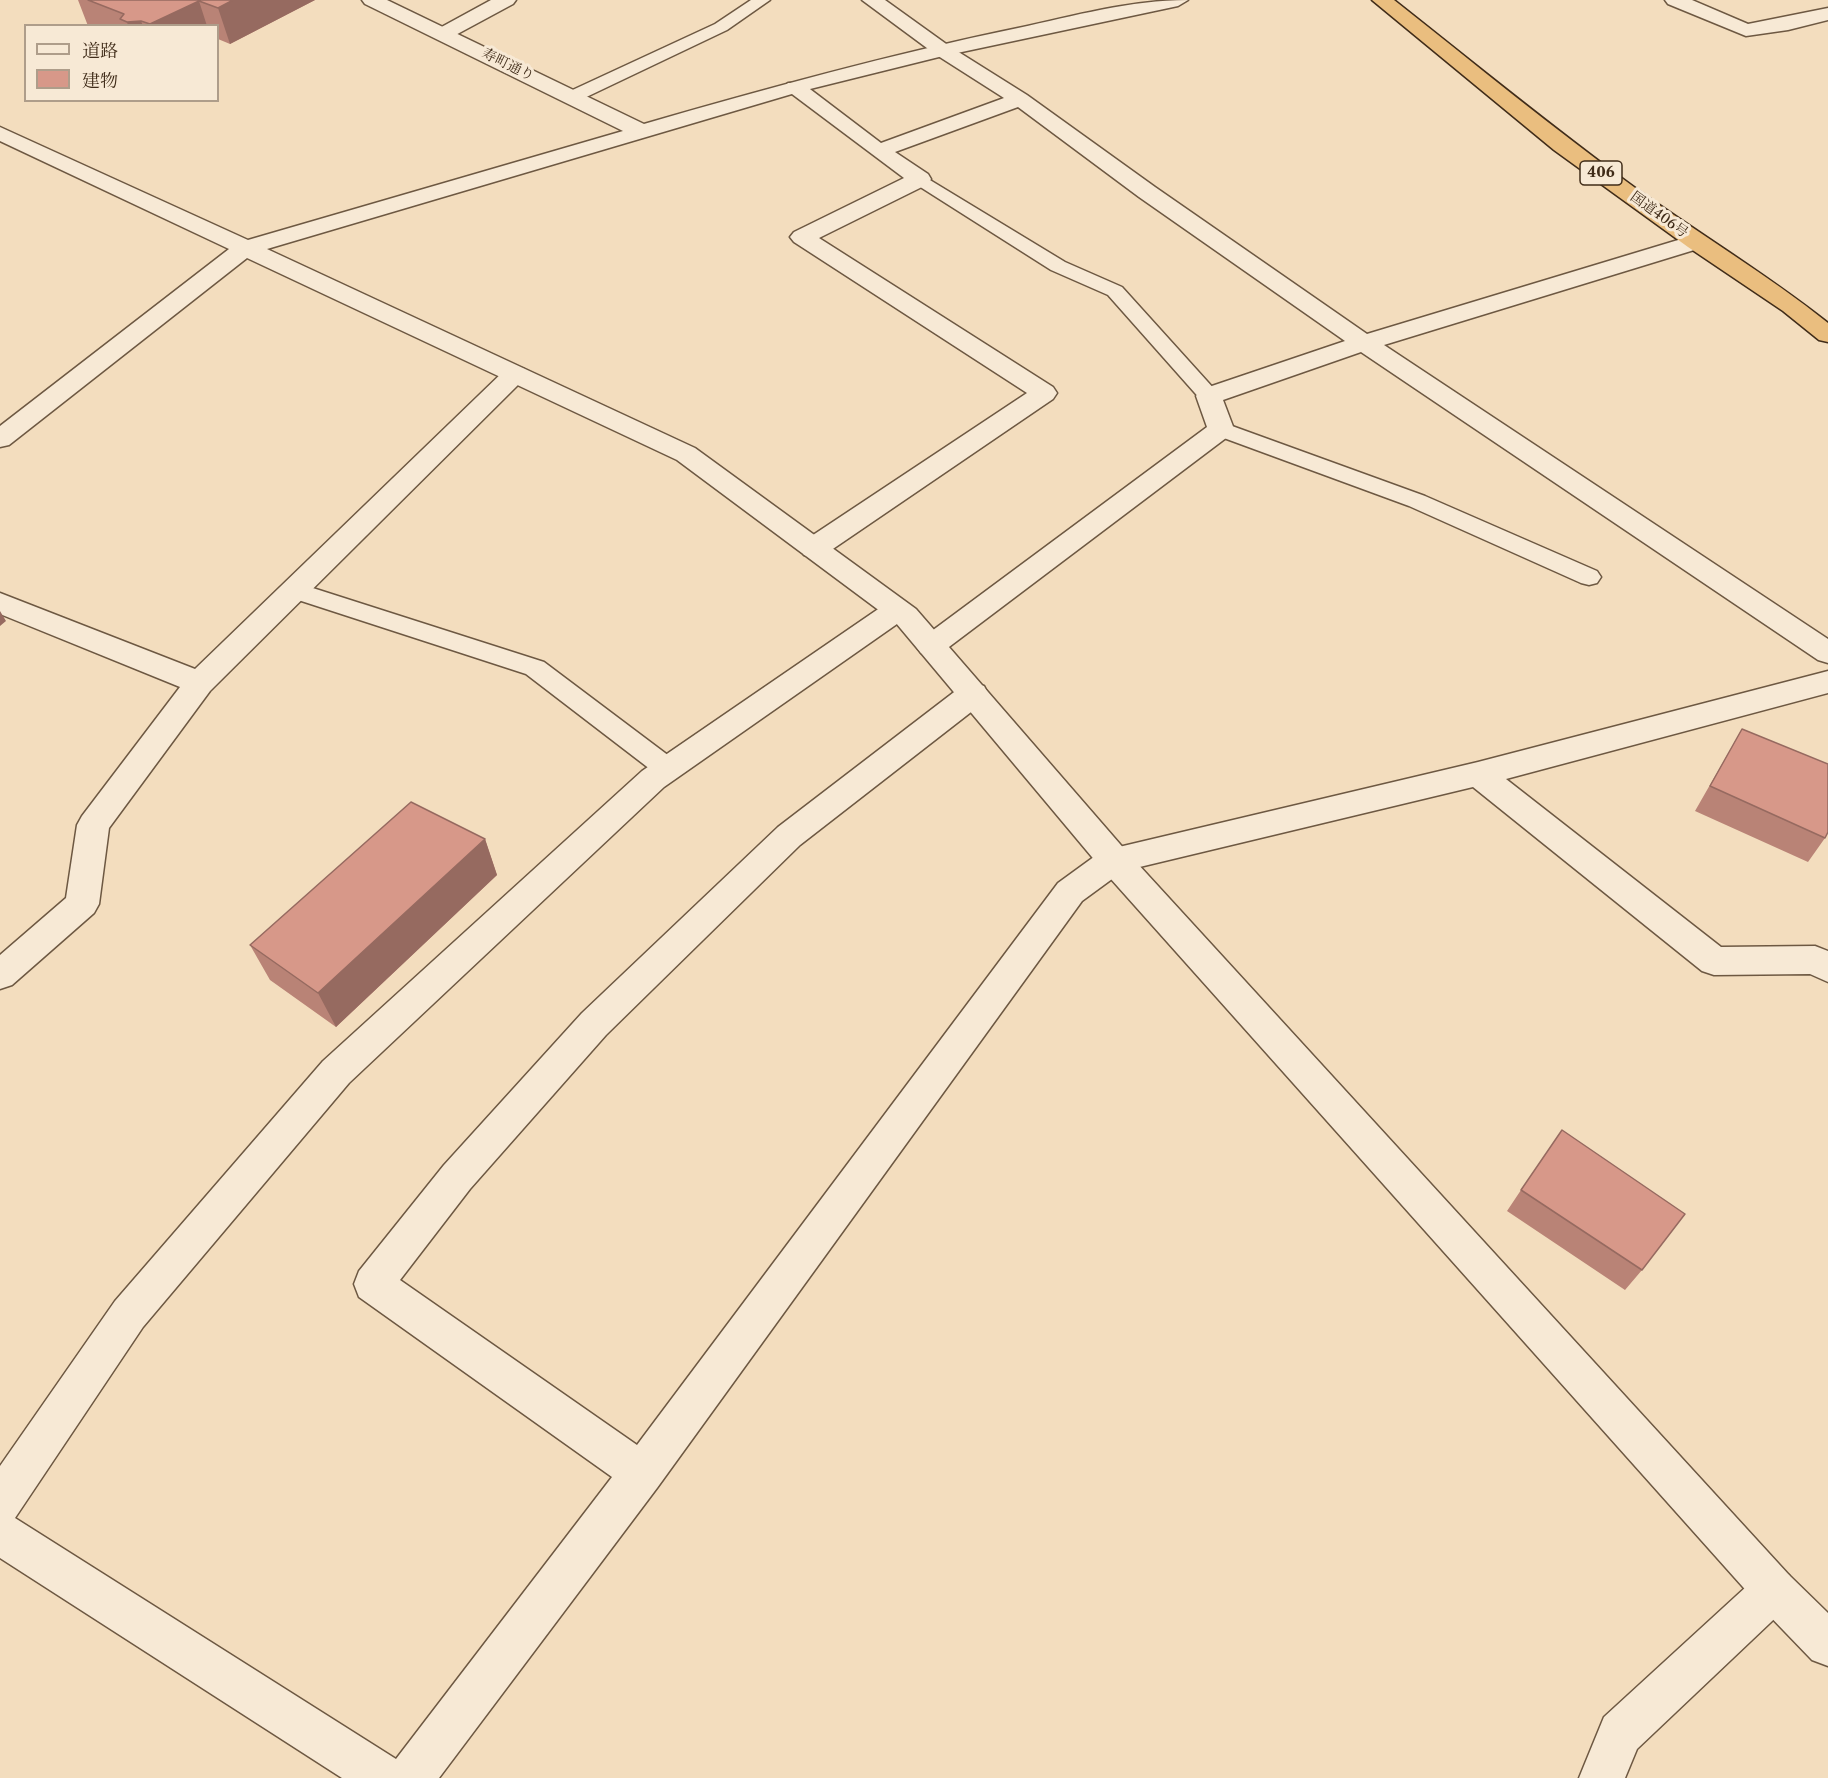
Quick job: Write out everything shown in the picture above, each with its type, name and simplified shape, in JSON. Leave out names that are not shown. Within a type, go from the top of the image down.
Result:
[{"type":"highway","name":"国道406号","points":[[1382,0],[1562,145],[1827,333]]},
{"type":"street","name":"寿町通り","points":[[372,0],[643,132]]},
{"type":"street","points":[[443,34],[506,0]]},
{"type":"street","points":[[872,0],[942,50],[1020,99],[1147,192],[1365,343],[1828,653]]},
{"type":"street","points":[[0,439],[245,248],[795,87],[942,50],[1178,0]]},
{"type":"street","points":[[1675,0],[1746,30],[1788,24],[1828,14]]},
{"type":"street","points":[[795,87],[878,151],[920,178]]},
{"type":"street","points":[[878,151],[1020,99]]},
{"type":"street","points":[[0,133],[686,454],[897,610],[932,646],[1114,861],[1774,1590],[1828,1644]]},
{"type":"street","points":[[814,548],[1044,393],[802,237],[920,178]]},
{"type":"street","points":[[932,646],[1221,429],[1209,396],[1365,343],[1696,242]]},
{"type":"street","points":[[0,975],[82,904],[93,825],[199,683],[514,374]]},
{"type":"street","points":[[0,603],[199,683]]},
{"type":"street","points":[[0,1503],[129,1314],[336,1072],[653,779],[897,610]]},
{"type":"street","points":[[410,1778],[642,1473],[1070,892],[1114,861],[1478,774],[1828,682]]},
{"type":"street","points":[[642,1473],[373,1284],[457,1177],[594,1024],[789,836],[973,694]]},
{"type":"street","points":[[1478,774],[1714,962],[1815,960],[1828,968]]},
{"type":"street","points":[[0,1533],[384,1778]]},
{"type":"street","points":[[1602,1778],[1620,1733],[1774,1590]]},
{"type":"lane","points":[[572,97],[721,27],[762,0]]},
{"type":"lane","points":[[920,178],[1058,266],[1115,291],[1209,396]]},
{"type":"lane","points":[[1221,429],[1417,501],[1589,577]]},
{"type":"lane","points":[[294,590],[536,668],[668,769]]},
{"type":"building","points":[[88,0],[233,0],[218,8],[199,1],[150,24],[141,21],[127,22],[120,19],[124,14]]},
{"type":"building","points":[[1742,729],[1828,764],[1828,832],[1825,838],[1710,786]]},
{"type":"building","points":[[411,802],[485,839],[318,993],[250,945]]},
{"type":"building","points":[[1562,1130],[1685,1214],[1642,1270],[1521,1190]]}]
